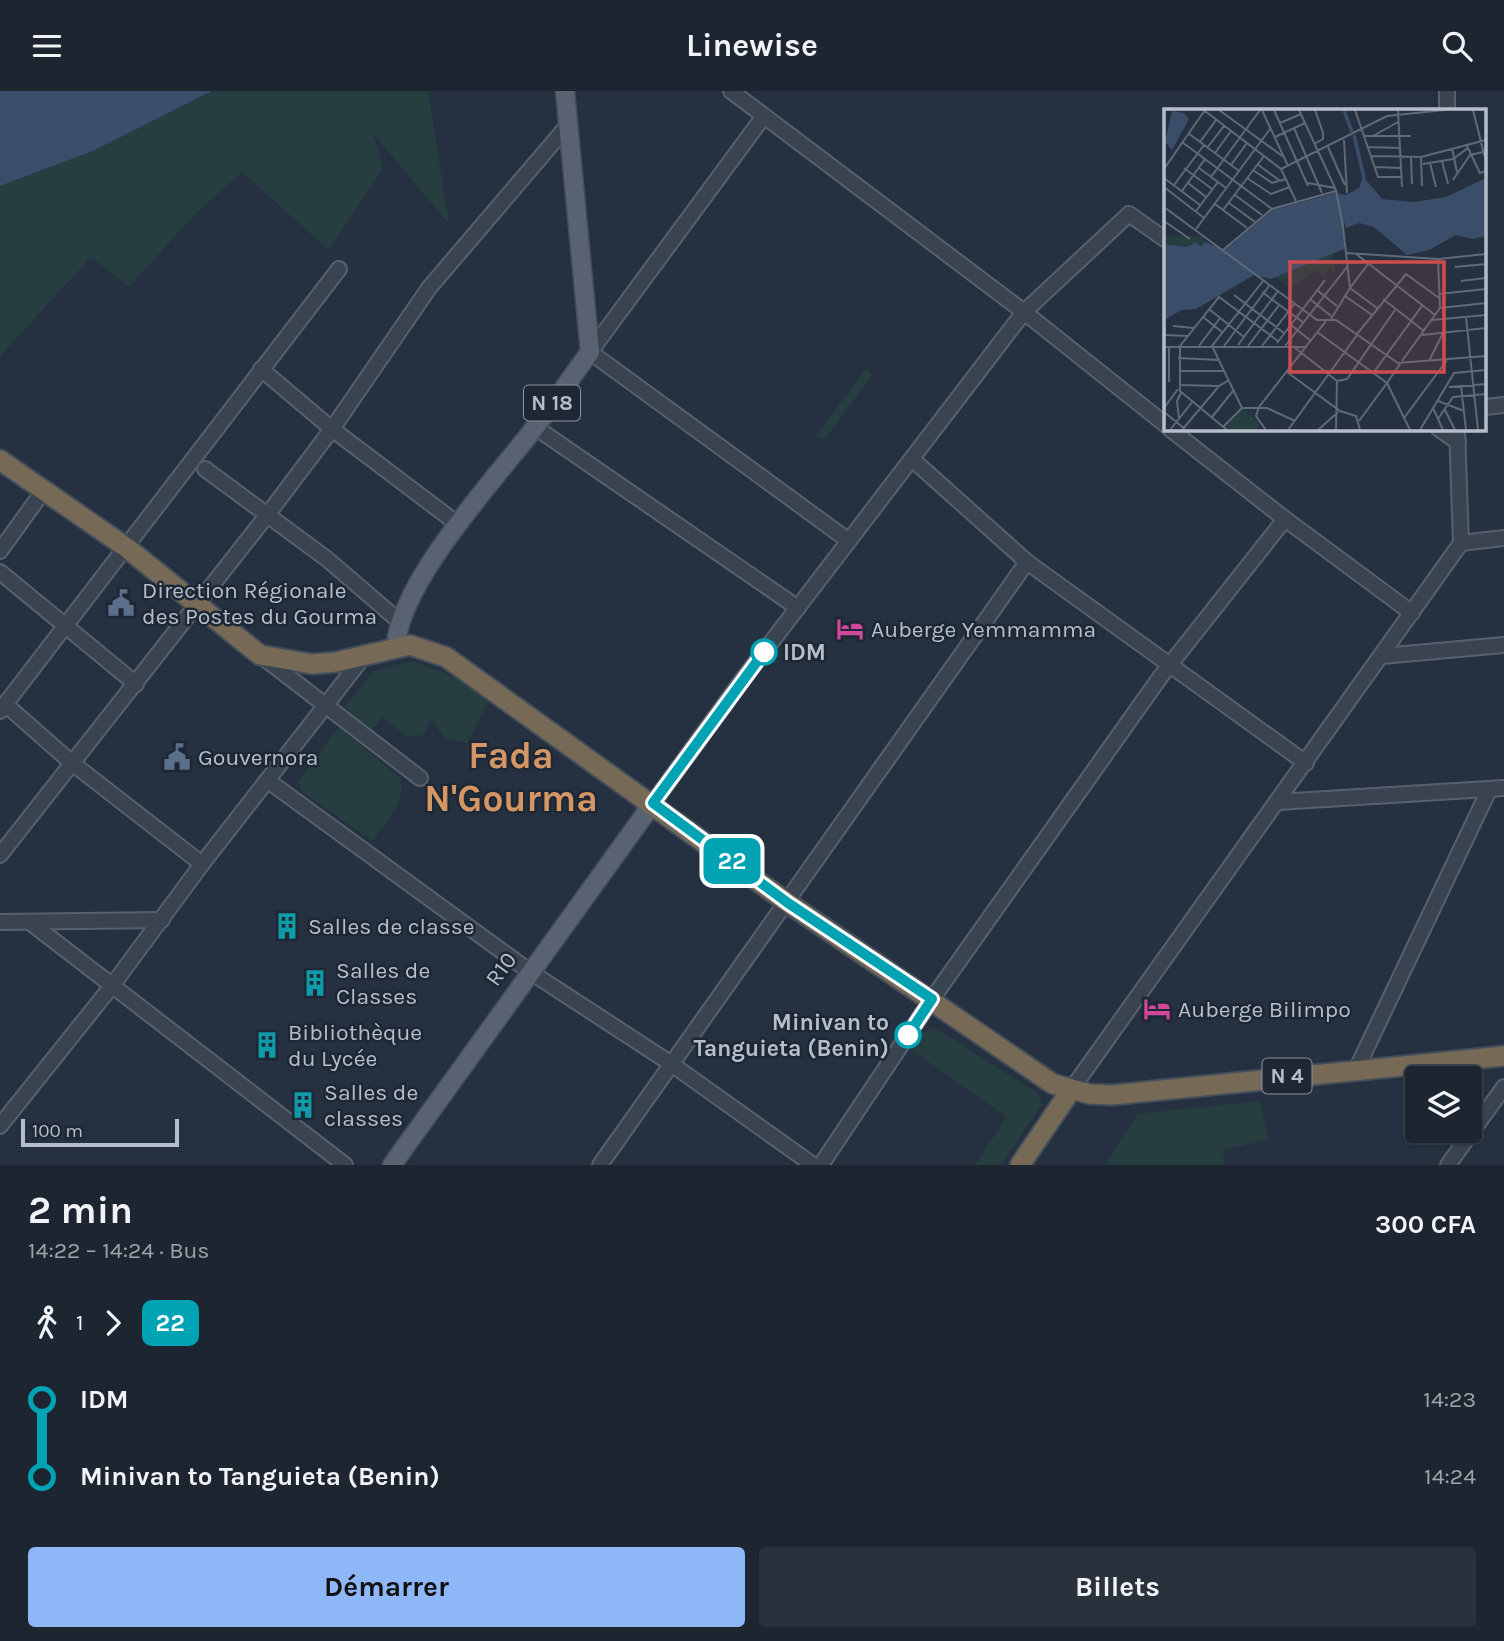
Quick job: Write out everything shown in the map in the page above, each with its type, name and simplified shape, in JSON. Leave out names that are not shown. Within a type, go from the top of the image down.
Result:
[{"type":"highway","name":"N 4","points":[[0,460],[127,548],[260,655],[312,664],[364,656],[396,646],[423,647],[446,657],[653,803],[788,903],[932,999],[1038,1076],[1071,1090],[1112,1095],[1504,1056]]},
{"type":"highway","points":[[1020,1165],[1071,1090]]},
{"type":"main road","points":[[565,91],[590,352]]},
{"type":"main road","name":"N 18","points":[[396,646],[400,621],[411,592],[590,352]]},
{"type":"main road","name":"R10","points":[[392,1165],[529,971],[653,803]]},
{"type":"street","points":[[731,91],[1024,312],[1164,423]]},
{"type":"street","points":[[1447,91],[1447,109]]},
{"type":"street","points":[[764,116],[590,352],[849,541]]},
{"type":"street","points":[[0,855],[268,514],[429,288],[569,124]]},
{"type":"street","points":[[653,803],[1024,312],[1129,214],[1164,239]]},
{"type":"street","points":[[202,864],[3,708],[339,269]]},
{"type":"street","points":[[261,369],[331,429],[459,525]]},
{"type":"street","points":[[1486,407],[1504,405]]},
{"type":"street","points":[[535,427],[798,608]]},
{"type":"street","points":[[1174,431],[1284,519],[1412,613]]},
{"type":"street","points":[[1071,1090],[1461,543],[1457,435]]},
{"type":"street","points":[[912,459],[1027,562],[1306,763]]},
{"type":"street","points":[[205,468],[268,514],[400,621]]},
{"type":"street","points":[[0,551],[44,490]]},
{"type":"street","points":[[821,1165],[932,999],[1170,664],[1284,519]]},
{"type":"street","points":[[1461,543],[1504,538]]},
{"type":"street","points":[[600,1165],[1027,562]]},
{"type":"street","points":[[0,572],[136,684]]},
{"type":"street","points":[[1382,656],[1504,645]]},
{"type":"street","points":[[260,655],[420,779]]},
{"type":"street","points":[[0,1126],[111,987],[202,864],[364,656]]},
{"type":"street","points":[[267,780],[529,971],[670,1063],[813,1165]]},
{"type":"street","points":[[1278,802],[1497,789],[1357,1069]]},
{"type":"street","points":[[0,922],[162,920]]},
{"type":"street","points":[[31,923],[345,1165]]},
{"type":"street","points":[[1448,1165],[1504,1087]]},
{"type":"green space","points":[[212,91],[428,91],[449,224],[373,133],[383,168],[329,250],[242,172],[193,216],[129,287],[91,257],[0,356],[0,186],[93,151]]},
{"type":"green space","points":[[866,369],[873,374],[825,439],[815,437]]},
{"type":"green space","points":[[412,661],[460,680],[488,702],[467,743],[444,738],[431,718],[424,735],[407,737],[383,717],[369,732],[345,706],[375,670]]},
{"type":"green space","points":[[339,727],[401,779],[397,805],[372,841],[304,793],[298,782]]},
{"type":"green space","points":[[933,1027],[1039,1094],[1042,1105],[1001,1165],[975,1165],[1007,1117],[913,1051],[918,1035]]},
{"type":"green space","points":[[1260,1101],[1268,1139],[1223,1150],[1224,1165],[1105,1165],[1138,1114]]},
{"type":"water","points":[[0,91],[212,91],[93,151],[0,186]]},
{"type":"bus line","name":"22","points":[[764,652],[653,803],[788,903],[932,999],[908,1035]]},
{"type":"place","name":"Direction Régionale des Postes du Gourma","points":[[121,603]]},
{"type":"place","name":"Auberge Yemmamma","points":[[850,629]]},
{"type":"place","name":"IDM","points":[[764,652]]},
{"type":"place","name":"Gouvernora","points":[[177,757]]},
{"type":"place","name":"Salles de classe","points":[[287,926]]},
{"type":"place","name":"Salles de Classes","points":[[315,983]]},
{"type":"place","name":"Auberge Bilimpo","points":[[1157,1009]]},
{"type":"place","name":"Minivan to Tanguieta (Benin)","points":[[908,1035]]},
{"type":"place","name":"Bibliothèque du Lycée","points":[[267,1045]]},
{"type":"place","name":"Salles de classes","points":[[303,1105]]},
{"type":"district","name":"Fada N'Gourma","points":[[511,776]]}]
